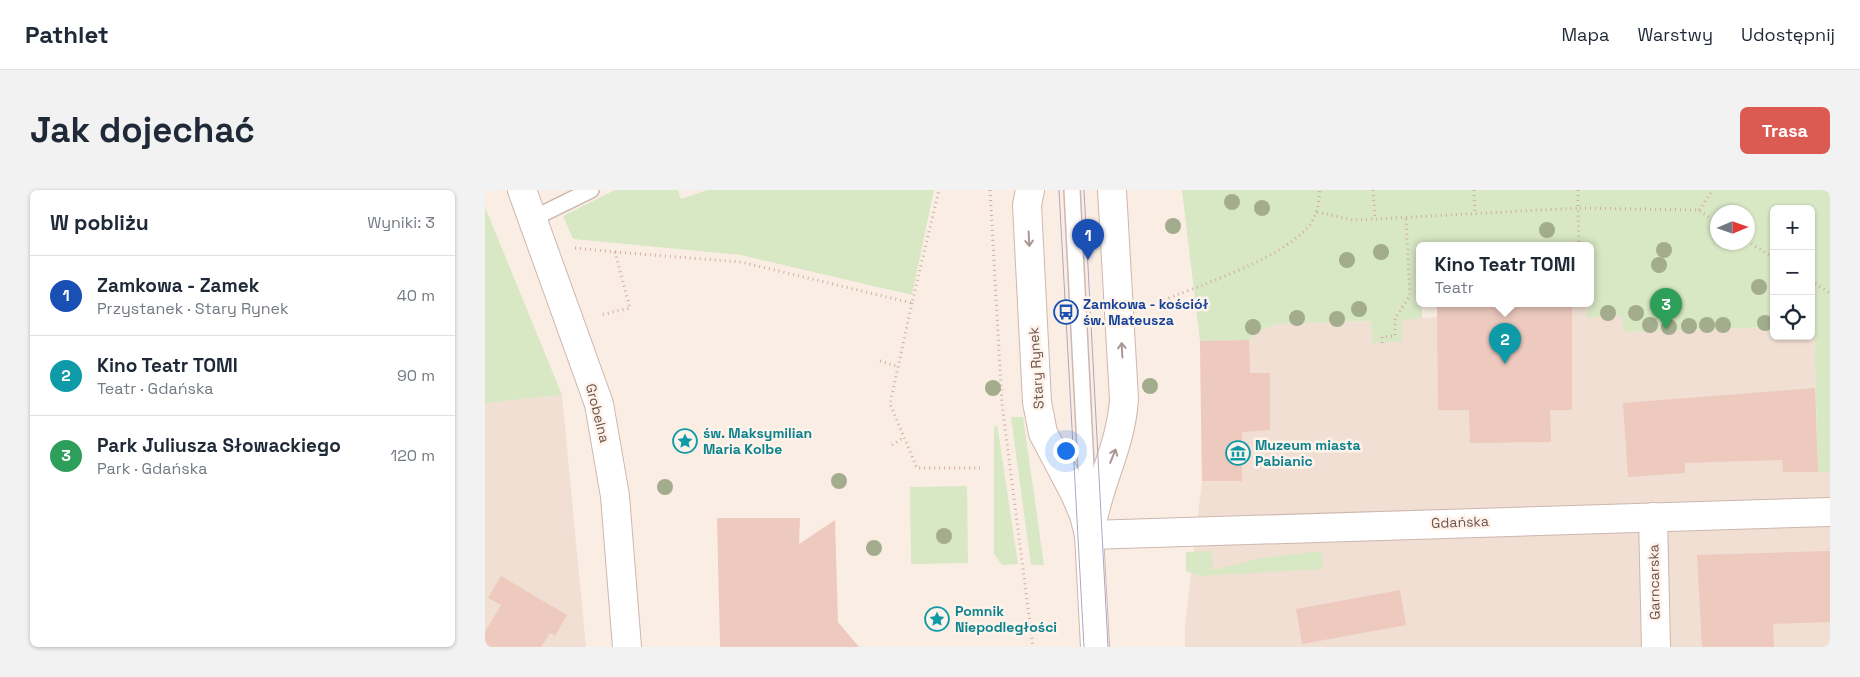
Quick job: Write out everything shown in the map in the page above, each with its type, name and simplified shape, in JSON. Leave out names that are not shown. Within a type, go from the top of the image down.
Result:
[{"type":"street","name":"Grobelna","points":[[522,190],[534,218],[599,404],[615,496],[627,647]]},
{"type":"street","name":"Stary Rynek","points":[[1030,190],[1027,205],[1037,402],[1043,433],[1055,461],[1075,494],[1084,515],[1089,536],[1095,647]]},
{"type":"street","name":"Stary Rynek","points":[[1089,536],[1099,490],[1116,449],[1123,424],[1124,398],[1112,190]]},
{"type":"street","name":"Gdańska","points":[[1089,536],[1830,512]]},
{"type":"street","name":"Garncarska","points":[[1653,517],[1656,647]]},
{"type":"lane","points":[[534,218],[591,190]]},
{"type":"lane","points":[[1072,190],[1089,536]]},
{"type":"path","points":[[939,190],[890,404],[917,468],[980,468]]},
{"type":"path","points":[[1155,304],[1274,253],[1310,225],[1317,212],[1320,190]]},
{"type":"path","points":[[1373,190],[1375,219]]},
{"type":"path","points":[[1474,190],[1475,215]]},
{"type":"path","points":[[1578,190],[1579,242]]},
{"type":"path","points":[[1699,210],[1713,190]]},
{"type":"path","points":[[1317,212],[1353,220],[1475,215],[1578,208],[1699,210],[1710,218]]},
{"type":"path","points":[[1382,343],[1382,337],[1395,336],[1395,318],[1410,296],[1406,218]]},
{"type":"path","points":[[1755,246],[1770,255]]},
{"type":"path","points":[[566,247],[741,262],[912,303]]},
{"type":"path","points":[[594,316],[630,308],[615,252]]},
{"type":"path","points":[[1815,284],[1830,293]]},
{"type":"path","points":[[880,361],[899,367]]},
{"type":"path","points":[[892,445],[904,437]]},
{"type":"shaded area","points":[[1437,307],[1587,307],[1588,318],[1622,316],[1623,332],[1770,327],[1770,340],[1814,340],[1818,472],[1830,472],[1830,647],[1185,647],[1185,624],[1202,481],[1200,341],[1249,340],[1259,331],[1277,324],[1371,321],[1372,343],[1402,342],[1401,319],[1437,317]]},
{"type":"shaded area","points":[[562,395],[586,647],[485,647],[485,403]]},
{"type":"green space","points":[[615,190],[678,190],[681,199],[708,190],[934,190],[912,295],[741,255],[573,239],[563,216]]},
{"type":"green space","points":[[1182,190],[1830,190],[1830,472],[1818,472],[1814,340],[1815,205],[1770,205],[1770,327],[1623,332],[1622,316],[1587,318],[1587,307],[1594,307],[1594,242],[1416,242],[1416,307],[1422,307],[1422,318],[1402,320],[1402,342],[1372,343],[1371,321],[1277,324],[1259,331],[1249,340],[1200,341]]},
{"type":"green space","points":[[485,207],[562,395],[485,403]]},
{"type":"green space","points":[[1011,417],[1023,417],[1044,565],[1031,565]]},
{"type":"green space","points":[[997,424],[1018,564],[1002,565],[994,554],[994,429]]},
{"type":"green space","points":[[967,486],[968,563],[911,564],[910,487]]},
{"type":"green space","points":[[1212,551],[1213,570],[1262,558],[1322,551],[1323,569],[1200,576],[1186,571],[1186,552]]},
{"type":"building","points":[[1437,307],[1572,307],[1572,410],[1550,410],[1551,442],[1470,443],[1469,410],[1438,410]]},
{"type":"building","points":[[1249,340],[1250,373],[1270,373],[1270,430],[1242,432],[1242,481],[1202,481],[1200,341]]},
{"type":"building","points":[[1815,388],[1818,472],[1783,472],[1782,460],[1685,463],[1685,473],[1628,477],[1623,403]]},
{"type":"building","points":[[717,518],[800,518],[799,544],[835,520],[838,622],[859,647],[720,647]]},
{"type":"building","points":[[1830,551],[1830,622],[1773,624],[1774,647],[1702,647],[1697,555]]},
{"type":"building","points":[[501,576],[567,615],[555,636],[550,633],[541,647],[485,647],[485,632],[501,605],[488,598]]},
{"type":"building","points":[[1400,590],[1406,625],[1302,644],[1296,609]]},
{"type":"tram line","points":[[1059,190],[1084,647]]},
{"type":"tram line","points":[[1084,190],[1108,647]]},
{"type":"place","name":"Zamkowa - Zamek","points":[[1088,260]]},
{"type":"place","name":"Zamkowa - kościół św. Mateusza","points":[[1066,312]]},
{"type":"place","name":"Park Juliusza Słowackiego","points":[[1666,329]]},
{"type":"place","name":"Kino Teatr TOMI","points":[[1505,364]]},
{"type":"place","name":"św. Maksymilian Maria Kolbe","points":[[685,441]]},
{"type":"place","name":"Muzeum miasta Pabianic","points":[[1238,453]]},
{"type":"place","name":"Pomnik Niepodległości","points":[[937,619]]}]
